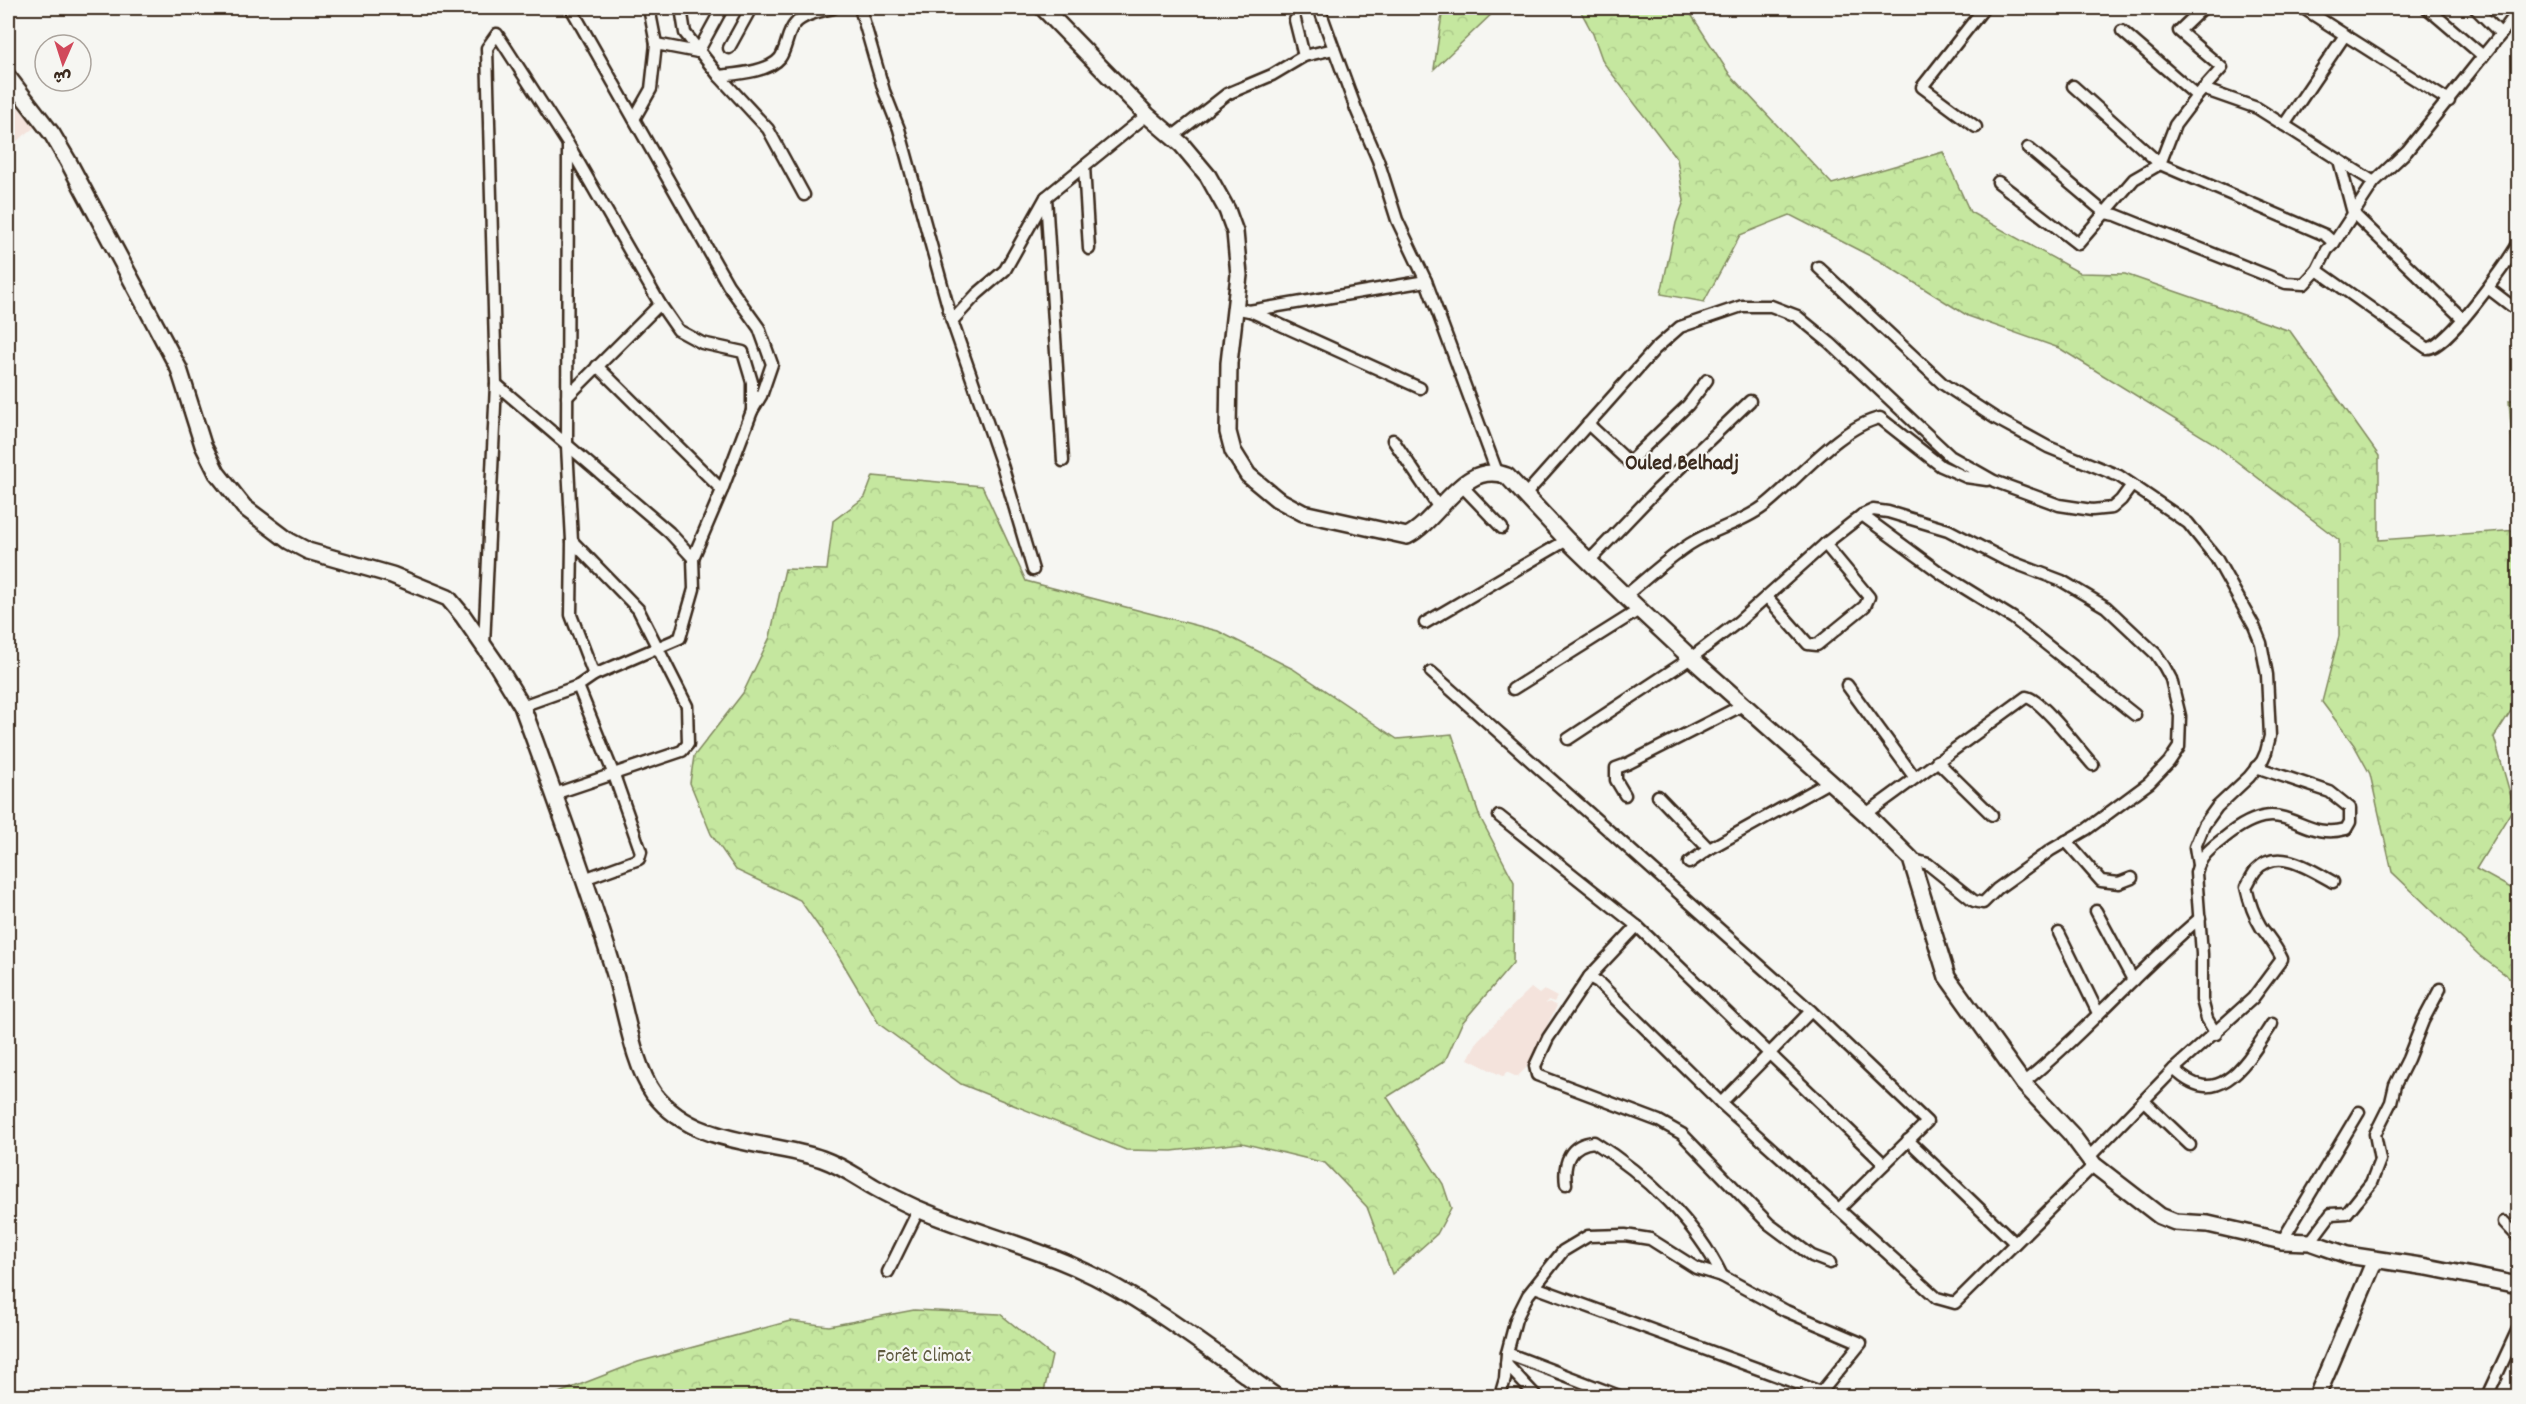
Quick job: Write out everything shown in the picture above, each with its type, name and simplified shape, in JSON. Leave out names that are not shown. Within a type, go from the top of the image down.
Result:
[{"type":"street","points":[[522,706],[578,686],[594,675],[680,638],[694,589],[693,558],[752,411],[761,396],[772,364],[759,328],[728,285],[571,8]]},
{"type":"street","points":[[634,119],[651,88],[656,45],[649,8]]},
{"type":"street","points":[[681,8],[685,33],[698,52],[768,129],[804,195]]},
{"type":"street","points":[[698,52],[722,8]]},
{"type":"street","points":[[729,48],[751,8]]},
{"type":"street","points":[[719,76],[744,73],[779,59],[795,23],[833,8]]},
{"type":"street","points":[[860,8],[884,91],[898,129],[952,321],[1003,468],[1033,570]]},
{"type":"street","points":[[1043,8],[1147,115],[1182,145],[1208,176],[1227,210],[1235,232],[1242,309],[1229,363],[1228,432],[1233,451],[1248,475],[1277,499],[1303,513],[1407,536],[1419,530],[1462,486],[1480,473],[1497,472],[1507,476],[1567,540],[1625,596],[1866,814],[1911,859],[1947,977],[2023,1083],[2071,1134],[2091,1162],[2160,1216],[2175,1222],[2208,1224],[2282,1241],[2310,1242],[2347,1255],[2427,1267],[2518,1285]]},
{"type":"street","points":[[1976,127],[1922,87],[1984,8]]},
{"type":"street","points":[[1998,182],[2078,244],[2134,179],[2160,164],[2175,125],[2222,68],[2179,31],[2203,8]]},
{"type":"street","points":[[2303,8],[2449,101]]},
{"type":"street","points":[[2427,8],[2483,56]]},
{"type":"street","points":[[2475,8],[2502,34]]},
{"type":"street","points":[[2028,148],[2105,213],[2116,215],[2286,283],[2304,284],[2317,270],[2327,250],[2374,182],[2407,151],[2449,101],[2518,11]]},
{"type":"street","points":[[1321,13],[1356,109],[1378,160],[1397,220],[1426,281],[1497,472]]},
{"type":"street","points":[[1295,20],[1304,56]]},
{"type":"street","points":[[2122,32],[2200,92],[2257,108],[2374,182]]},
{"type":"street","points":[[484,645],[496,384],[487,48],[497,34],[568,144],[660,304],[678,330],[702,344],[743,352],[752,382],[752,411]]},
{"type":"street","points":[[2284,125],[2345,35]]},
{"type":"street","points":[[656,45],[698,52]]},
{"type":"street","points":[[1172,136],[1227,94],[1272,75],[1304,56],[1334,49]]},
{"type":"street","points":[[8,77],[52,134],[69,161],[178,369],[203,445],[217,472],[244,507],[289,541],[308,551],[392,575],[448,598],[484,645],[522,706],[584,879],[642,1070],[654,1094],[668,1107],[696,1126],[721,1137],[796,1152],[841,1166],[875,1188],[920,1209],[1076,1267],[1137,1300],[1275,1396]]},
{"type":"street","points":[[2073,86],[2160,164],[2325,235],[2334,243]]},
{"type":"street","points":[[952,321],[977,294],[1005,270],[1046,197],[1147,115]]},
{"type":"street","points":[[568,144],[567,446],[572,541],[572,615],[594,675]]},
{"type":"street","points":[[2339,160],[2353,213],[2463,319]]},
{"type":"street","points":[[1084,166],[1089,249]]},
{"type":"street","points":[[1046,197],[1063,461]]},
{"type":"street","points":[[2317,270],[2427,348],[2436,346],[2463,319],[2488,288],[2518,244]]},
{"type":"street","points":[[1818,267],[1942,384],[1995,418],[2048,447],[2110,472],[2194,529],[2216,558],[2258,635],[2267,675],[2270,727],[2266,752],[2249,777],[2217,807],[2204,825],[2195,847],[2198,865],[2196,880],[2200,918],[2202,1000],[2207,1019],[2216,1034]]},
{"type":"street","points":[[1242,309],[1426,281]]},
{"type":"street","points":[[2488,288],[2518,311]]},
{"type":"street","points":[[567,397],[660,304]]},
{"type":"street","points":[[1525,495],[1655,349],[1680,327],[1742,306],[1771,306],[1785,309],[1812,326],[1950,456],[1994,481],[2059,505],[2092,510],[2112,508],[2132,485]]},
{"type":"street","points":[[1242,309],[1420,388]]},
{"type":"street","points":[[597,366],[722,490]]},
{"type":"street","points":[[1588,424],[1629,462],[1688,405],[1707,381]]},
{"type":"street","points":[[496,384],[669,532],[693,558]]},
{"type":"street","points":[[1590,561],[1658,489],[1750,401]]},
{"type":"street","points":[[1625,596],[1690,543],[1765,505],[1801,471],[1867,420],[1880,418],[1941,466],[1966,477],[1994,481]]},
{"type":"street","points":[[1393,440],[1439,508]]},
{"type":"street","points":[[1462,486],[1502,528]]},
{"type":"street","points":[[1568,739],[1691,658],[1767,597],[1825,544],[1862,515],[1873,510],[1888,512],[1948,530],[2004,559],[2062,581],[2100,603],[2121,620],[2156,654],[2168,672],[2175,690],[2180,716],[2180,741],[2175,754],[2137,792],[2087,829],[1997,889],[1983,903],[1974,901],[1928,864],[1911,859]]},
{"type":"street","points":[[1862,515],[1942,574],[2013,618],[2135,715]]},
{"type":"street","points":[[1425,623],[1567,540]]},
{"type":"street","points":[[554,794],[682,751],[688,744],[687,706],[638,609],[572,541]]},
{"type":"street","points":[[1767,597],[1812,646],[1817,645],[1865,606],[1869,597],[1825,544]]},
{"type":"street","points":[[1513,689],[1639,609]]},
{"type":"street","points":[[1431,672],[1811,1011],[1927,1122],[1839,1209]]},
{"type":"street","points":[[1847,685],[1915,778]]},
{"type":"street","points":[[578,686],[614,775],[641,852],[639,859],[584,879]]},
{"type":"street","points":[[1866,814],[2026,697],[2030,697],[2042,707],[2092,765]]},
{"type":"street","points":[[1625,795],[1616,780],[1616,768],[1745,704]]},
{"type":"street","points":[[1937,761],[1992,815]]},
{"type":"street","points":[[2198,865],[2205,853],[2230,832],[2256,817],[2280,816],[2325,829],[2341,830],[2349,827],[2350,808],[2330,792],[2256,767]]},
{"type":"street","points":[[1689,863],[1709,849],[1829,782]]},
{"type":"street","points":[[1658,796],[1709,849]]},
{"type":"street","points":[[1499,816],[1637,926],[1884,1164]]},
{"type":"street","points":[[2066,841],[2101,881],[2119,883],[2132,878]]},
{"type":"street","points":[[1588,977],[1598,982],[1721,1103],[1937,1298],[1955,1303],[2091,1162],[2174,1069],[2216,1034],[2253,998],[2282,958],[2276,945],[2261,927],[2250,908],[2246,887],[2256,870],[2268,862],[2291,860],[2333,882]]},
{"type":"street","points":[[2096,911],[2133,980]]},
{"type":"street","points":[[2023,1083],[2072,1040],[2200,918]]},
{"type":"street","points":[[1637,926],[1588,977],[1548,1038],[1535,1066],[1537,1075],[1659,1121],[1682,1134],[1769,1224],[1812,1256],[1830,1263]]},
{"type":"street","points":[[2059,933],[2098,1013]]},
{"type":"street","points":[[2310,1242],[2331,1214],[2348,1213],[2372,1183],[2380,1160],[2375,1134],[2391,1102],[2395,1085],[2423,1021],[2440,989]]},
{"type":"street","points":[[1721,1103],[1811,1011]]},
{"type":"street","points":[[2174,1069],[2186,1080],[2202,1087],[2214,1087],[2243,1066],[2272,1024]]},
{"type":"street","points":[[2144,1101],[2190,1145]]},
{"type":"street","points":[[2282,1241],[2359,1112]]},
{"type":"street","points":[[1908,1140],[2015,1243]]},
{"type":"street","points":[[1566,1184],[1565,1174],[1569,1154],[1582,1143],[1594,1142],[1634,1170],[1687,1221],[1710,1251],[1722,1276]]},
{"type":"street","points":[[888,1272],[920,1209]]},
{"type":"street","points":[[2504,1222],[2518,1237]]},
{"type":"street","points":[[1500,1396],[1516,1319],[1535,1287],[1563,1251],[1588,1236],[1605,1234],[1650,1239],[1674,1252],[1696,1269],[1722,1276],[1786,1311],[1861,1343],[1819,1394],[1535,1287]]},
{"type":"street","points":[[2317,1396],[2375,1260]]},
{"type":"street","points":[[2487,1396],[2518,1329]]},
{"type":"street","points":[[1506,1359],[1536,1396]]},
{"type":"street","points":[[1506,1359],[1619,1396]]},
{"type":"shaded area","points":[[8,96],[35,127],[8,148]]},
{"type":"shaded area","points":[[1531,988],[1539,994],[1544,990],[1557,997],[1554,1002],[1548,1000],[1546,1004],[1549,1002],[1557,1006],[1542,1035],[1544,1037],[1526,1068],[1517,1077],[1506,1072],[1504,1077],[1468,1059],[1478,1040]]},
{"type":"green space","points":[[1443,8],[1498,8],[1434,69]]},
{"type":"green space","points":[[1579,8],[1687,8],[1730,75],[1832,184],[1943,152],[1970,212],[2080,273],[2125,274],[2290,331],[2379,456],[2379,540],[2518,530],[2518,700],[2494,737],[2514,807],[2476,869],[2518,892],[2518,984],[2480,956],[2392,872],[2370,774],[2354,745],[2322,702],[2339,636],[2339,540],[2210,441],[2059,348],[1968,316],[1878,260],[1790,215],[1740,235],[1704,302],[1661,294],[1676,223],[1684,201],[1677,159],[1603,62],[1593,34]]},
{"type":"green space","points":[[2509,400],[2518,400],[2518,527]]},
{"type":"green space","points":[[873,476],[982,486],[1026,581],[1218,631],[1293,669],[1397,739],[1452,734],[1480,817],[1514,882],[1513,963],[1462,1023],[1445,1061],[1387,1097],[1443,1184],[1451,1208],[1437,1234],[1392,1274],[1367,1207],[1325,1163],[1242,1143],[1172,1151],[1126,1150],[961,1084],[879,1024],[835,950],[800,900],[736,870],[711,834],[690,783],[694,756],[743,693],[770,637],[785,569],[827,570],[833,521],[865,497]]},
{"type":"green space","name":"Forêt Climat","points":[[914,1310],[1000,1314],[1052,1356],[1043,1396],[551,1396],[638,1362],[790,1321],[829,1326]]},
{"type":"district","name":"Ouled Belhadj","points":[[1682,461]]}]
